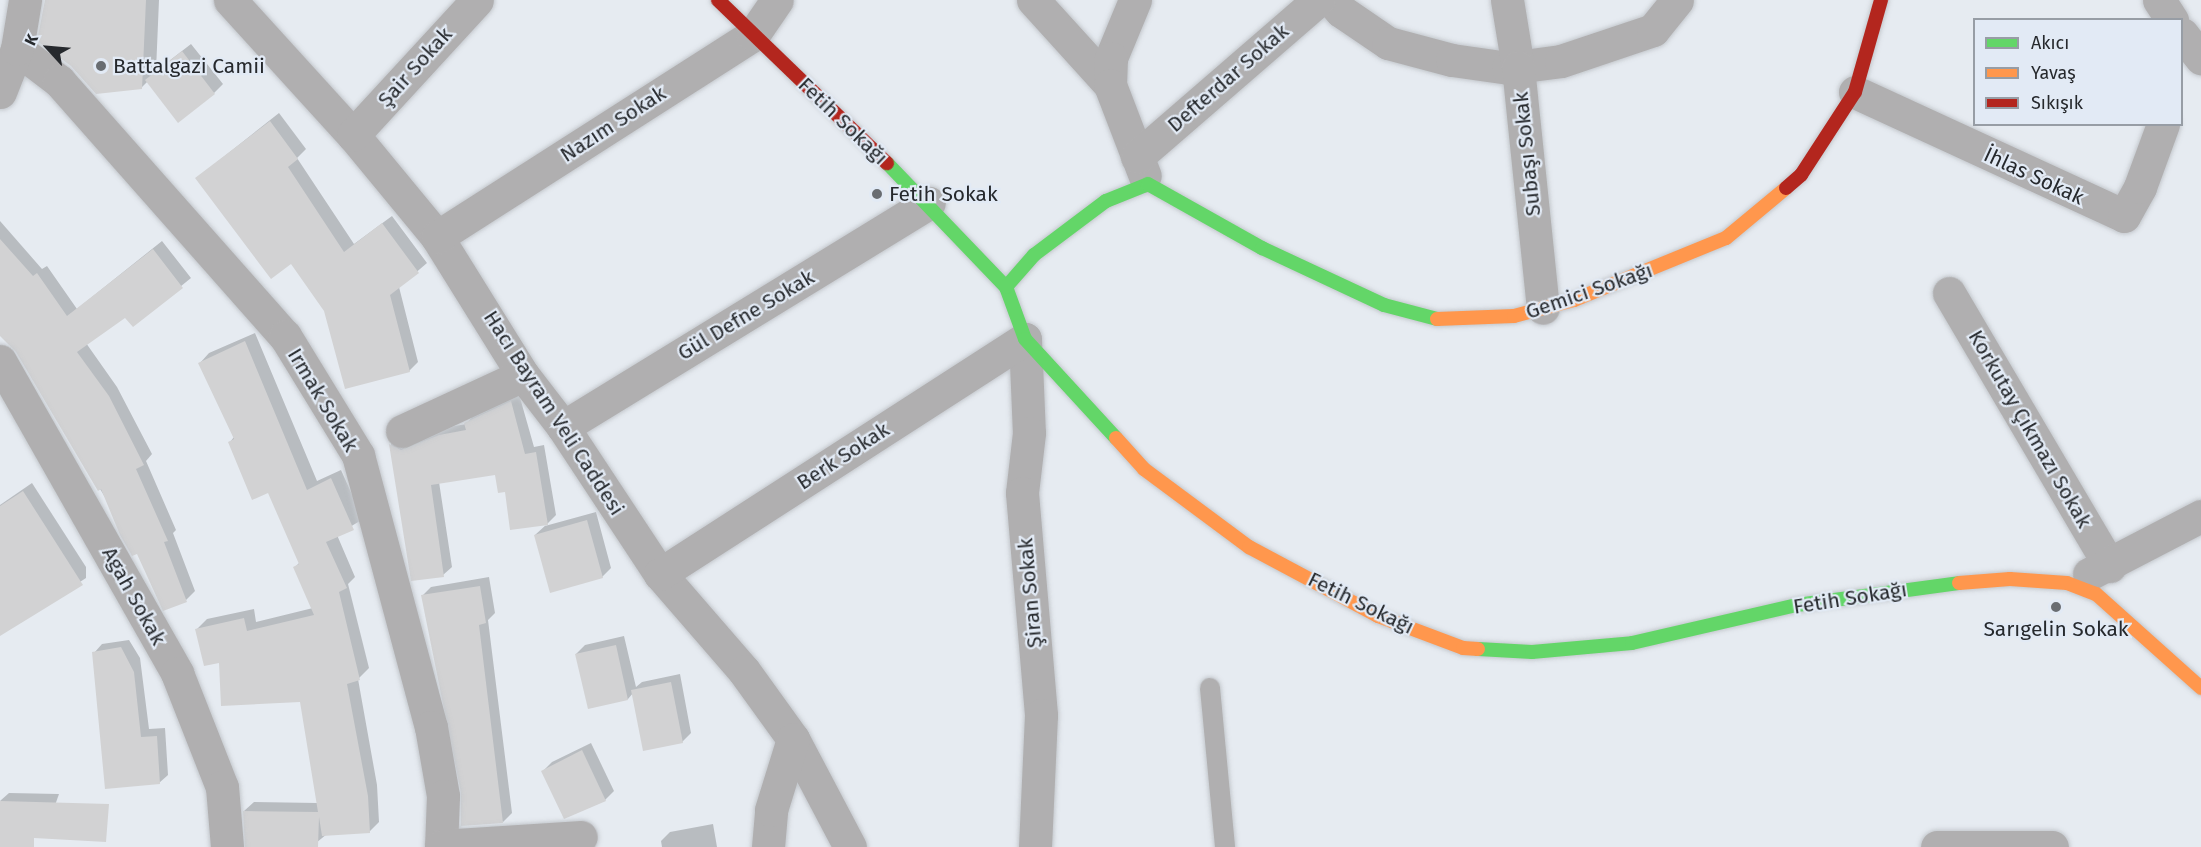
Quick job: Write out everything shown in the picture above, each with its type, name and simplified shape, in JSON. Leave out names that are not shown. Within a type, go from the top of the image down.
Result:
[{"type":"street","points":[[0,92],[17,49],[25,0]]},
{"type":"street","name":"Hacı Bayram Veli Caddesi","points":[[230,0],[354,135],[437,237],[523,375],[563,427],[660,574],[744,671],[793,739],[850,847]]},
{"type":"street","name":"Şair Sokak","points":[[354,135],[477,0]]},
{"type":"street","name":"Fetih Sokağı","points":[[718,0],[928,204],[1006,287],[1025,339],[1144,469],[1249,547],[1378,616],[1463,648],[1532,652],[1632,643],[1797,605],[1940,584],[2010,579],[2067,583],[2096,594],[2201,688]]},
{"type":"street","name":"Nazım Sokak","points":[[437,237],[753,35],[777,0]]},
{"type":"street","points":[[1006,287],[1034,255],[1143,170],[1110,85],[1033,0]]},
{"type":"street","points":[[1110,85],[1111,58],[1135,0]]},
{"type":"street","name":"Subaşı Sokak","points":[[1507,0],[1518,67],[1543,308]]},
{"type":"street","points":[[1336,3],[1388,43],[1452,60],[1518,67],[1561,60],[1653,30],[1677,0]]},
{"type":"street","name":"Gemici Sokağı","points":[[1143,170],[1262,248],[1384,305],[1441,320],[1514,316],[1636,278],[1726,238],[1801,175],[1855,92],[1881,0]]},
{"type":"street","points":[[2159,0],[2171,18]]},
{"type":"street","name":"Defterdar Sokak","points":[[1143,170],[1336,3]]},
{"type":"street","name":"Irmak Sokak","points":[[17,49],[59,81],[285,336],[358,455],[431,727],[443,796],[441,846]]},
{"type":"street","name":"İhlas Sokak","points":[[1855,92],[2124,216],[2140,187],[2162,126]]},
{"type":"street","name":"Gül Defne Sokak","points":[[563,427],[928,204]]},
{"type":"street","name":"Korkutay Çıkmazı Sokak","points":[[1949,293],[2110,566]]},
{"type":"street","name":"Berk Sokak","points":[[660,574],[1025,339]]},
{"type":"street","name":"Şiran Sokak","points":[[1025,339],[1029,433],[1022,493],[1041,715],[1035,847]]},
{"type":"street","name":"Agah Sokak","points":[[0,361],[177,673],[222,787],[227,847]]},
{"type":"street","points":[[402,431],[523,375]]},
{"type":"street","points":[[2067,583],[2110,566],[2201,516]]},
{"type":"street","points":[[768,847],[771,810],[793,739]]},
{"type":"street","points":[[441,846],[581,837]]},
{"type":"street","points":[[1937,847],[2052,847]]},
{"type":"lane","points":[[1210,688],[1225,847]]},
{"type":"building","name":"Battalgazi Camii","points":[[45,0],[146,0],[142,89],[96,94],[71,66],[37,41]]},
{"type":"building","points":[[182,51],[215,94],[178,123],[145,80]]},
{"type":"building","points":[[270,121],[298,159],[288,167],[344,252],[382,223],[419,273],[390,295],[410,372],[345,389],[324,311],[291,264],[271,279],[195,178]]},
{"type":"building","points":[[0,239],[33,276],[37,273],[67,316],[153,249],[183,288],[133,327],[125,318],[77,352],[109,396],[144,465],[136,469],[168,541],[164,542],[187,602],[163,611],[137,554],[132,556],[120,535],[101,489],[98,491],[16,352],[0,336]]},
{"type":"building","points":[[245,341],[307,490],[331,478],[354,530],[326,542],[347,588],[339,592],[360,680],[347,684],[368,796],[370,833],[322,836],[319,817],[318,847],[245,847],[243,811],[318,812],[300,702],[221,706],[219,663],[204,666],[195,629],[244,618],[247,631],[314,615],[293,567],[299,564],[268,493],[252,500],[228,442],[234,439],[198,363]]},
{"type":"building","points":[[511,401],[525,454],[536,452],[548,525],[510,530],[505,492],[498,493],[495,475],[431,485],[444,577],[411,581],[389,444],[401,450],[439,435],[466,430],[464,423]]},
{"type":"building","points":[[23,491],[83,585],[0,636],[0,506]]},
{"type":"building","points":[[587,520],[603,578],[550,593],[534,535]]},
{"type":"building","points":[[480,586],[486,623],[479,625],[503,823],[461,826],[461,793],[421,595]]},
{"type":"building","points":[[616,645],[628,700],[588,709],[575,654]]},
{"type":"building","points":[[121,647],[134,672],[141,737],[157,736],[160,784],[105,789],[92,652]]},
{"type":"building","points":[[671,682],[683,743],[643,751],[631,690]]},
{"type":"building","points":[[582,750],[606,801],[564,819],[541,771]]},
{"type":"building","points":[[0,801],[109,804],[106,842],[34,838],[34,847],[0,847]]},
{"type":"traffic: fast","points":[[887,163],[1006,287],[1025,339],[1116,438]]},
{"type":"traffic: fast","points":[[1006,287],[1034,255],[1106,201],[1148,184],[1262,248],[1384,305],[1437,319]]},
{"type":"traffic: fast","points":[[1478,649],[1532,652],[1632,643],[1797,605],[1959,583]]},
{"type":"traffic: slow","points":[[1437,319],[1514,316],[1574,300],[1726,238],[1786,188]]},
{"type":"traffic: slow","points":[[1116,438],[1144,469],[1249,547],[1378,616],[1463,648],[1478,649]]},
{"type":"traffic: slow","points":[[1959,583],[2010,579],[2067,583],[2096,594],[2201,688]]},
{"type":"traffic: jam","points":[[718,0],[887,163]]},
{"type":"traffic: jam","points":[[1786,188],[1801,175],[1855,92],[1881,0]]},
{"type":"place","name":"Battalgazi Camii","points":[[101,66]]},
{"type":"place","name":"Fetih Sokak","points":[[877,194]]},
{"type":"place","name":"Sarıgelin Sokak","points":[[2056,607]]}]
